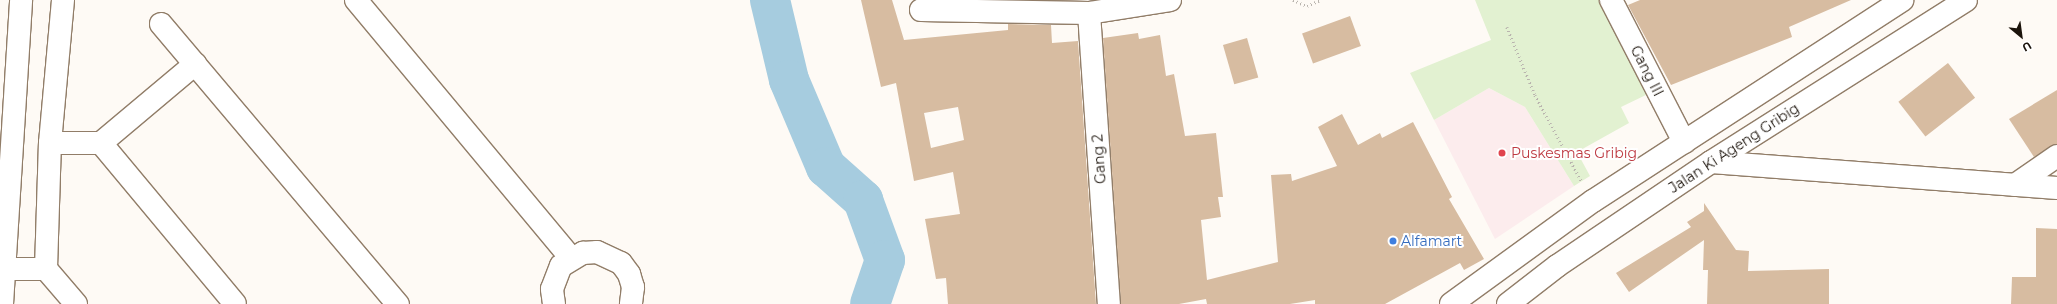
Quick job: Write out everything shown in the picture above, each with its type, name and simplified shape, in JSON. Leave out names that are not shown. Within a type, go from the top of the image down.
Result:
[{"type":"street","points":[[2,304],[6,269],[21,0]]},
{"type":"street","points":[[63,0],[50,142],[46,269],[76,304]]},
{"type":"street","points":[[356,0],[571,258]]},
{"type":"street","points":[[921,10],[1089,13],[1170,0]]},
{"type":"street","name":"Gang III","points":[[1611,0],[1684,142]]},
{"type":"street","points":[[1450,304],[1592,202],[1903,0]]},
{"type":"street","name":"Jalan Ki Ageng Gribig","points":[[1508,304],[1557,266],[1711,162],[1966,0]]},
{"type":"street","name":"Gang 2","points":[[1089,13],[1109,304]]},
{"type":"street","points":[[161,24],[398,304]]},
{"type":"street","points":[[50,142],[102,143],[195,64]]},
{"type":"street","points":[[102,143],[236,304]]},
{"type":"street","points":[[2015,185],[2057,156]]},
{"type":"street","points":[[1711,162],[2057,188]]},
{"type":"street","points":[[554,304],[552,289],[555,277],[571,258],[583,253],[597,252],[621,263],[633,287],[631,304]]},
{"type":"street","points":[[6,269],[46,269]]},
{"type":"path","points":[[1293,0],[1307,6],[1320,0]]},
{"type":"path","points":[[1507,27],[1535,95],[1592,202]]},
{"type":"shaded area","name":"Puskesmas Gribig","points":[[1489,88],[1525,107],[1574,186],[1495,239],[1434,120]]},
{"type":"green space","points":[[1475,0],[1601,0],[1648,94],[1621,107],[1629,123],[1577,152],[1590,176],[1574,186],[1525,107],[1489,88],[1434,120],[1410,73],[1491,40]]},
{"type":"building","points":[[861,0],[892,0],[904,40],[1008,30],[1008,24],[1051,25],[1052,43],[1078,41],[1096,304],[948,304],[946,278],[936,279],[925,219],[960,214],[953,172],[914,181],[896,83],[881,87]],"holes":[[[958,107],[964,140],[931,148],[924,113]]]},
{"type":"building","points":[[1640,0],[1851,0],[1789,27],[1792,37],[1671,85],[1628,5]]},
{"type":"building","points":[[1350,16],[1361,46],[1313,64],[1302,33]]},
{"type":"building","points":[[1138,33],[1139,39],[1160,35],[1166,76],[1174,74],[1185,136],[1216,133],[1223,197],[1218,197],[1221,217],[1201,220],[1207,280],[1278,262],[1271,175],[1291,174],[1292,181],[1337,166],[1318,127],[1342,114],[1358,145],[1380,133],[1382,138],[1413,122],[1452,197],[1449,199],[1484,259],[1464,270],[1460,263],[1385,304],[1315,304],[1315,300],[1290,304],[1207,304],[1206,299],[1179,304],[1121,304],[1103,38]]},
{"type":"building","points":[[1247,38],[1258,77],[1234,84],[1223,45]]},
{"type":"building","points":[[1948,63],[1975,98],[1925,136],[1898,102]]},
{"type":"building","points":[[2057,90],[2057,144],[2034,157],[2009,119]]},
{"type":"building","points":[[1704,203],[1736,250],[1749,251],[1748,271],[1829,269],[1829,304],[1707,304],[1708,270],[1703,270],[1704,240],[1629,292],[1616,273],[1691,227],[1687,222],[1704,211]]},
{"type":"building","points":[[2036,228],[2057,229],[2057,304],[2011,304],[2012,277],[2036,277]]},
{"type":"waterway","points":[[770,0],[789,80],[826,167],[863,200],[885,260],[870,304]]},
{"type":"place","name":"Puskesmas Gribig","points":[[1502,153]]},
{"type":"place","name":"Alfamart","points":[[1393,241]]}]
